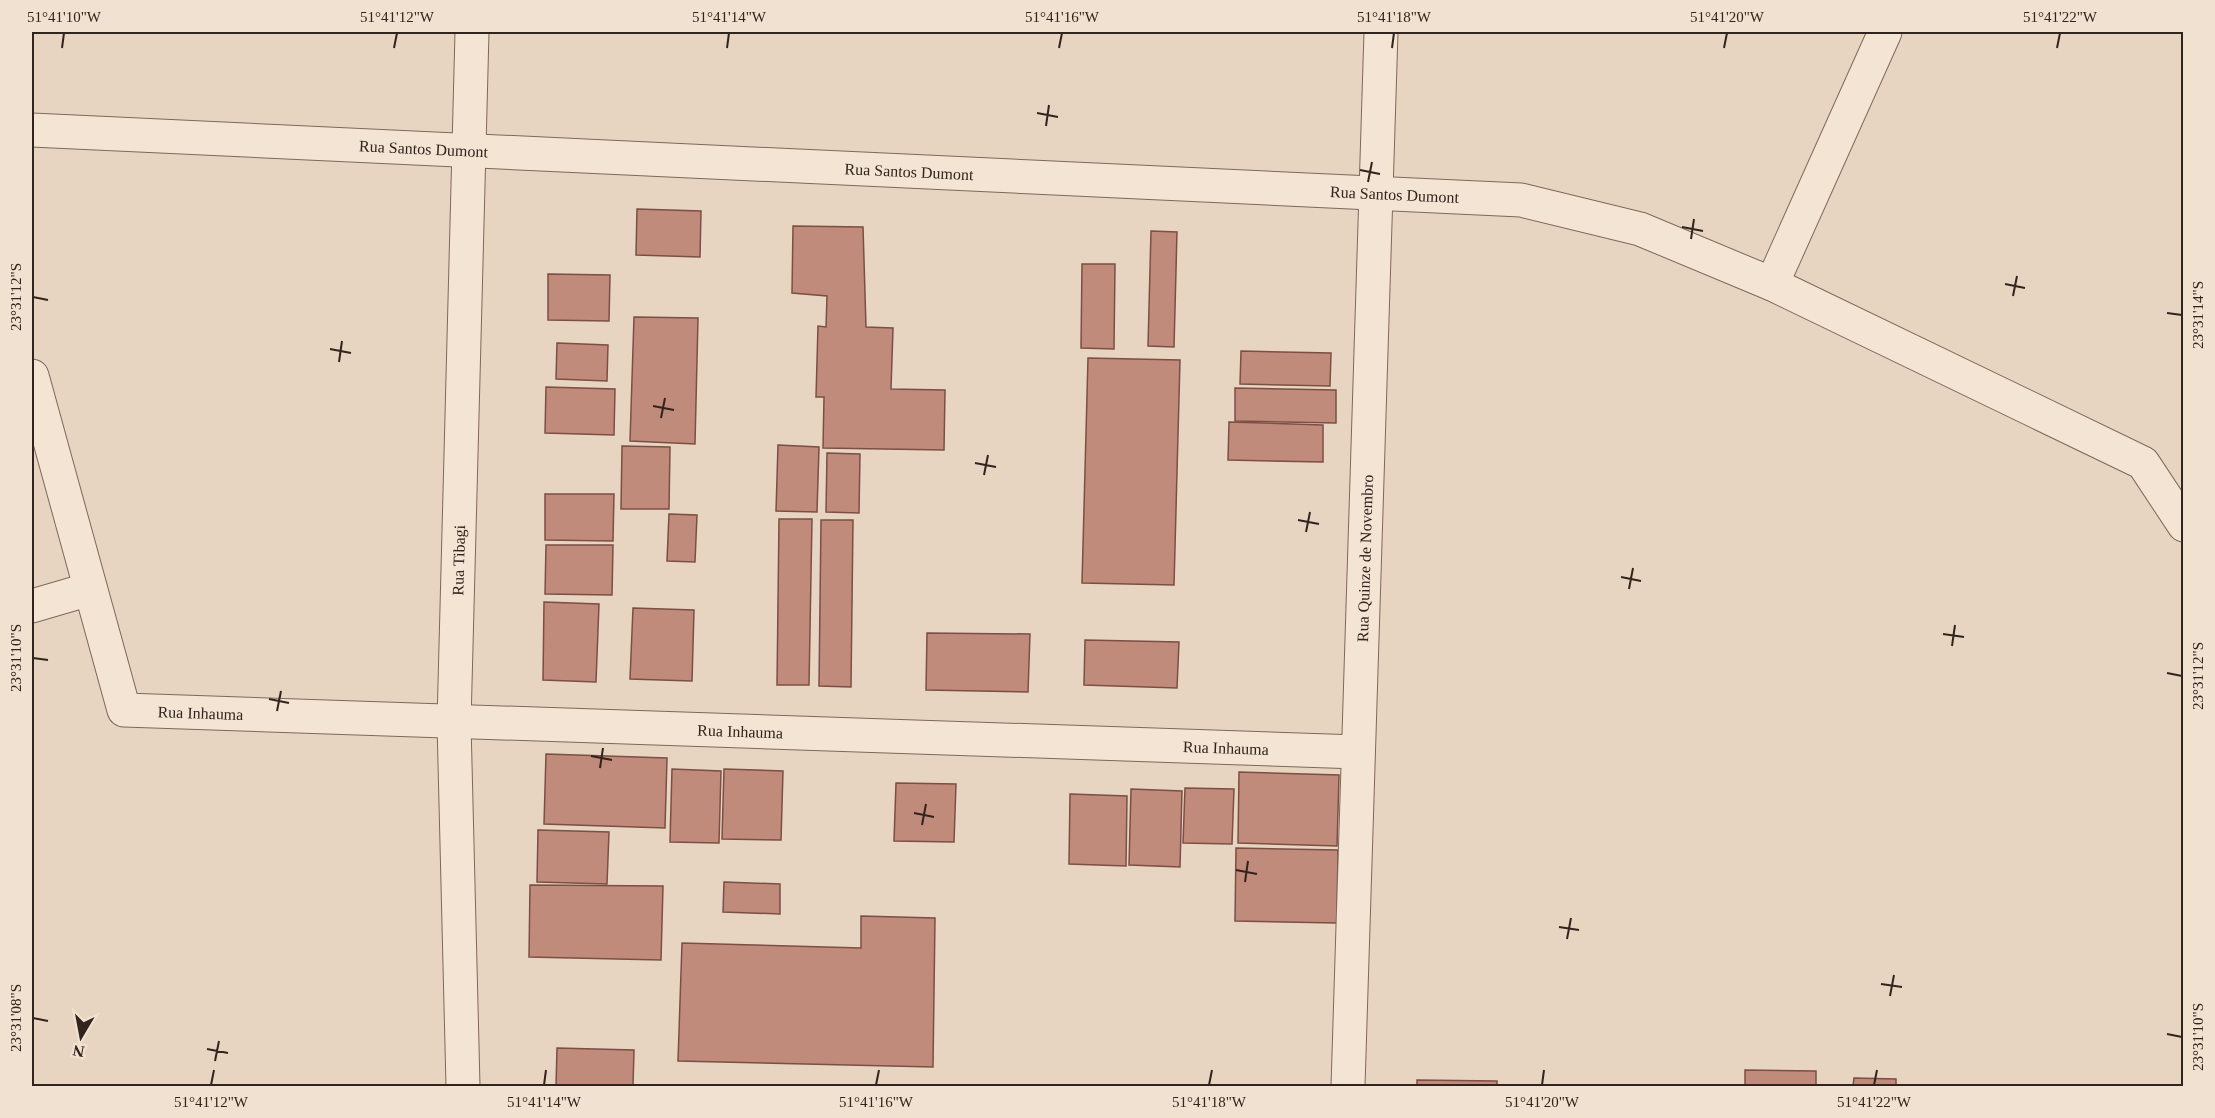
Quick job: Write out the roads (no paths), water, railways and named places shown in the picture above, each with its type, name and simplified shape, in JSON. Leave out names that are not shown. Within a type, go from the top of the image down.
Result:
[{"type":"street","name":"Rua Tibagi","points":[[463,1086],[454,723],[472,32]]},
{"type":"street","name":"Rua Quinze de Novembro","points":[[1348,1086],[1374,194],[1381,32]]},
{"type":"street","points":[[1772,284],[1885,32]]},
{"type":"street","name":"Rua Santos Dumont","points":[[32,130],[1521,200],[1640,229],[1772,284],[2144,463],[2184,525]]},
{"type":"street","points":[[32,376],[90,589],[32,606]]},
{"type":"street","name":"Rua Inhauma","points":[[90,589],[124,710],[1358,752]]}]
